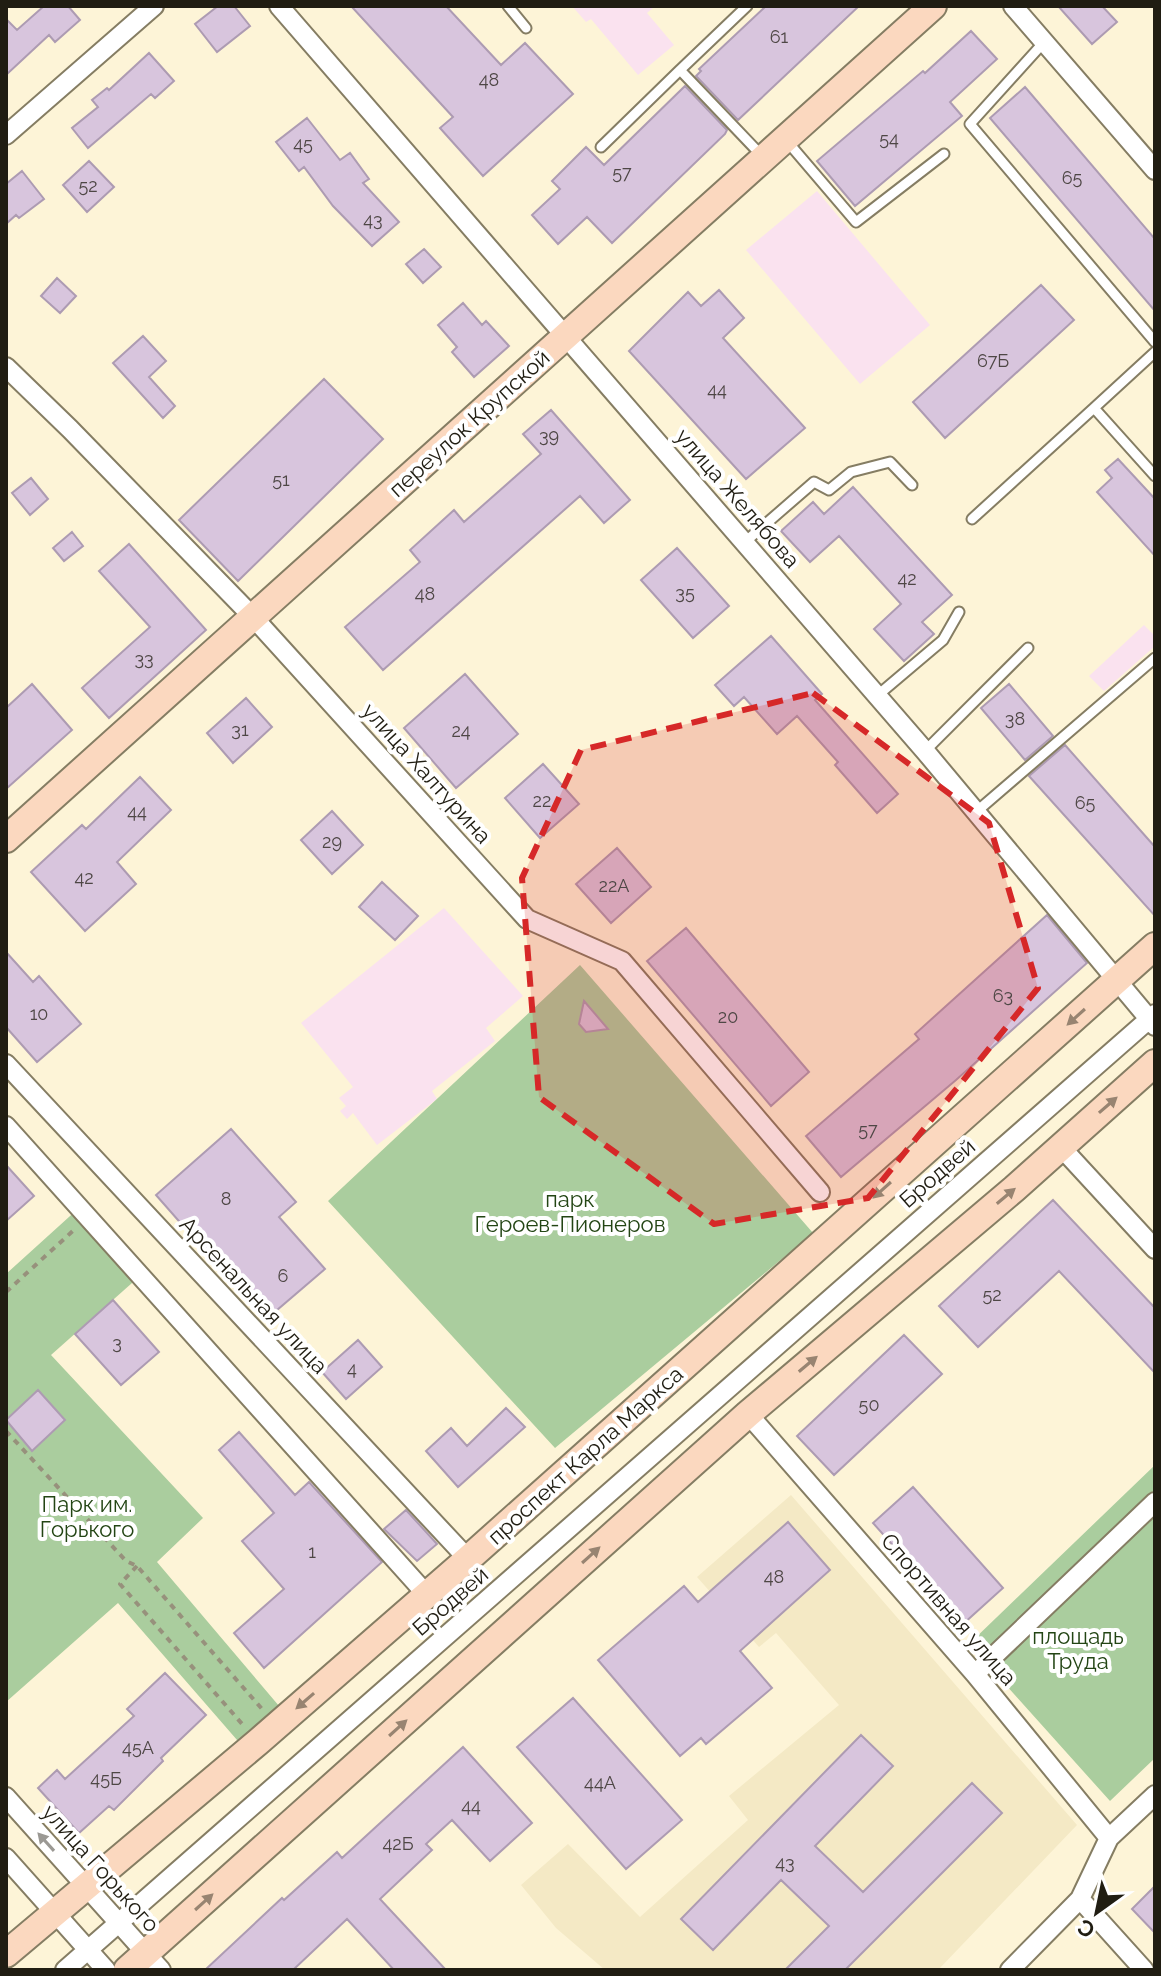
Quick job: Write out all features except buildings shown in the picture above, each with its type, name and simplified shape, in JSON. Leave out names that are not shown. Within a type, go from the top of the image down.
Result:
[{"type":"street","points":[[6,135],[154,6]]},
{"type":"street","name":"улица Желябова","points":[[279,6],[878,695],[1116,981],[1153,1020]]},
{"type":"street","name":"переулок Крупской","points":[[6,839],[933,6]]},
{"type":"street","points":[[1013,6],[1155,170]]},
{"type":"street","name":"улица Халтурина","points":[[6,367],[253,617],[527,919],[622,961],[820,1192]]},
{"type":"street","name":"проспект Карла Маркса","points":[[6,1954],[427,1595],[1155,946]]},
{"type":"street","name":"Бродвей","points":[[65,1970],[1153,1020]]},
{"type":"street","points":[[145,1965],[748,1414],[1014,1189],[1155,1063]]},
{"type":"street","name":"Арсенальная улица","points":[[6,1064],[468,1559]]},
{"type":"street","points":[[6,1126],[427,1595]]},
{"type":"street","points":[[1060,1146],[1155,1249]]},
{"type":"street","name":"Спортивная улица","points":[[748,1414],[975,1674],[1109,1838]]},
{"type":"street","points":[[975,1674],[1155,1502]]},
{"type":"street","points":[[1010,1970],[1080,1899],[1109,1838],[1155,1795]]},
{"type":"street","name":"улица Горького","points":[[6,1797],[120,1923],[145,1965]]},
{"type":"street","points":[[6,1858],[106,1970]]},
{"type":"street","points":[[1080,1899],[1144,1970]]},
{"type":"lane","points":[[508,6],[526,28]]},
{"type":"lane","points":[[601,147],[747,6]]},
{"type":"lane","points":[[1045,41],[970,124],[1155,342]]},
{"type":"lane","points":[[680,70],[763,157]]},
{"type":"lane","points":[[784,138],[856,222],[944,154]]},
{"type":"lane","points":[[972,519],[1155,352]]},
{"type":"lane","points":[[1094,408],[1155,476]]},
{"type":"lane","points":[[745,542],[814,482],[829,490],[851,472],[890,462],[912,485]]},
{"type":"lane","points":[[878,695],[943,640],[959,612]]},
{"type":"lane","points":[[925,751],[1028,648]]},
{"type":"lane","points":[[976,812],[1155,658]]},
{"type":"path","points":[[6,1292],[89,1217]]},
{"type":"path","points":[[6,1431],[126,1561],[137,1566],[267,1734]]},
{"type":"path","points":[[137,1566],[120,1584],[267,1734]]},
{"type":"highlighted area","points":[[813,693],[989,823],[1038,988],[868,1198],[714,1224],[539,1097],[522,878],[581,750]]},
{"type":"shaded area","points":[[572,6],[655,6],[647,13],[674,45],[638,75],[591,19],[586,22]]},
{"type":"shaded area","points":[[817,191],[930,325],[860,384],[746,250]]},
{"type":"shaded area","points":[[1144,625],[1155,636],[1155,646],[1104,691],[1089,676]]},
{"type":"shaded area","points":[[444,908],[523,996],[486,1028],[495,1041],[432,1091],[437,1099],[377,1145],[353,1113],[347,1119],[340,1111],[346,1106],[339,1098],[353,1087],[301,1023]]},
{"type":"shaded area","points":[[791,1495],[1077,1825],[938,1970],[605,1970],[556,1928],[521,1885],[568,1844],[640,1917],[748,1820],[729,1796],[839,1705],[776,1633],[759,1647],[697,1577]]},
{"type":"green space","name":"парк Героев-Пионеров","points":[[580,965],[813,1233],[555,1448],[328,1201]]},
{"type":"green space","name":"Парк им. Горького","points":[[80,1207],[141,1275],[51,1355],[203,1518],[157,1562],[285,1713],[244,1748],[118,1603],[6,1702],[6,1274]]},
{"type":"green space","name":"площадь Труда","points":[[1155,1465],[1155,1758],[1110,1801],[969,1644]]}]
